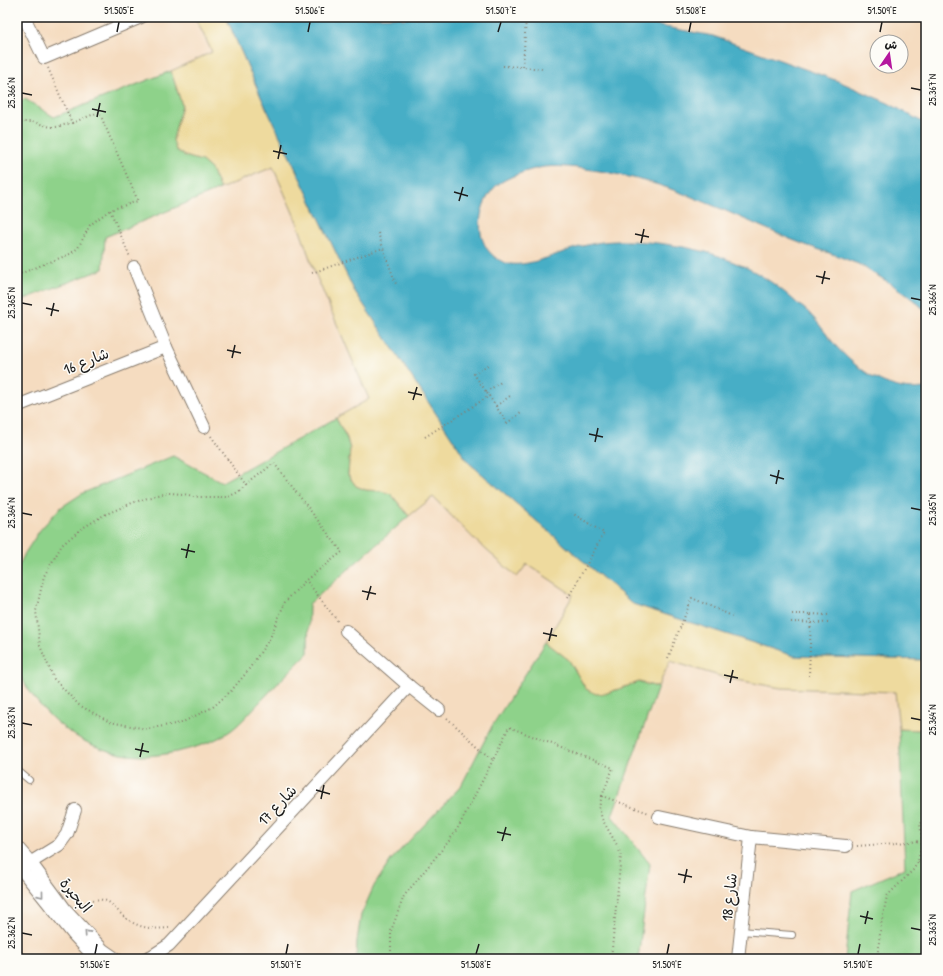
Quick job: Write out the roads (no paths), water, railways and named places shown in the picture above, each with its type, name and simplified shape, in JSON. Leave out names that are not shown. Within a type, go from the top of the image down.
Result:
[{"type":"street","points":[[24,17],[44,58],[141,17]]},
{"type":"street","points":[[134,267],[166,347],[204,427]]},
{"type":"street","name":"شارع 16","points":[[17,406],[166,347]]},
{"type":"street","points":[[346,631],[439,710]]},
{"type":"street","name":"شارع 17","points":[[145,959],[169,945],[409,686]]},
{"type":"street","points":[[23,865],[59,845],[67,834],[75,810]]},
{"type":"street","points":[[659,817],[751,837],[846,846]]},
{"type":"street","name":"شارع 18","points":[[738,959],[751,837]]},
{"type":"street","name":"البحيرة","points":[[17,847],[23,865],[74,935],[96,959]]},
{"type":"street","name":"البحيرة","points":[[23,865],[103,950],[116,959]]},
{"type":"street","name":"شارع 17","points":[[162,959],[169,945]]},
{"type":"lane","points":[[17,770],[29,780]]},
{"type":"lane","points":[[741,931],[792,935]]},
{"type":"water","points":[[226,17],[401,17],[402,19],[411,17],[591,17],[644,23],[713,36],[838,81],[888,103],[926,124],[926,311],[900,290],[858,264],[798,242],[705,202],[667,188],[606,172],[575,168],[544,167],[512,177],[496,186],[489,195],[484,205],[480,228],[487,249],[495,257],[506,263],[514,264],[523,264],[541,260],[568,250],[609,241],[675,245],[719,256],[743,266],[765,278],[779,288],[809,313],[843,354],[869,375],[900,387],[911,389],[926,388],[926,660],[794,656],[633,604],[468,462],[354,290],[262,99]]}]
